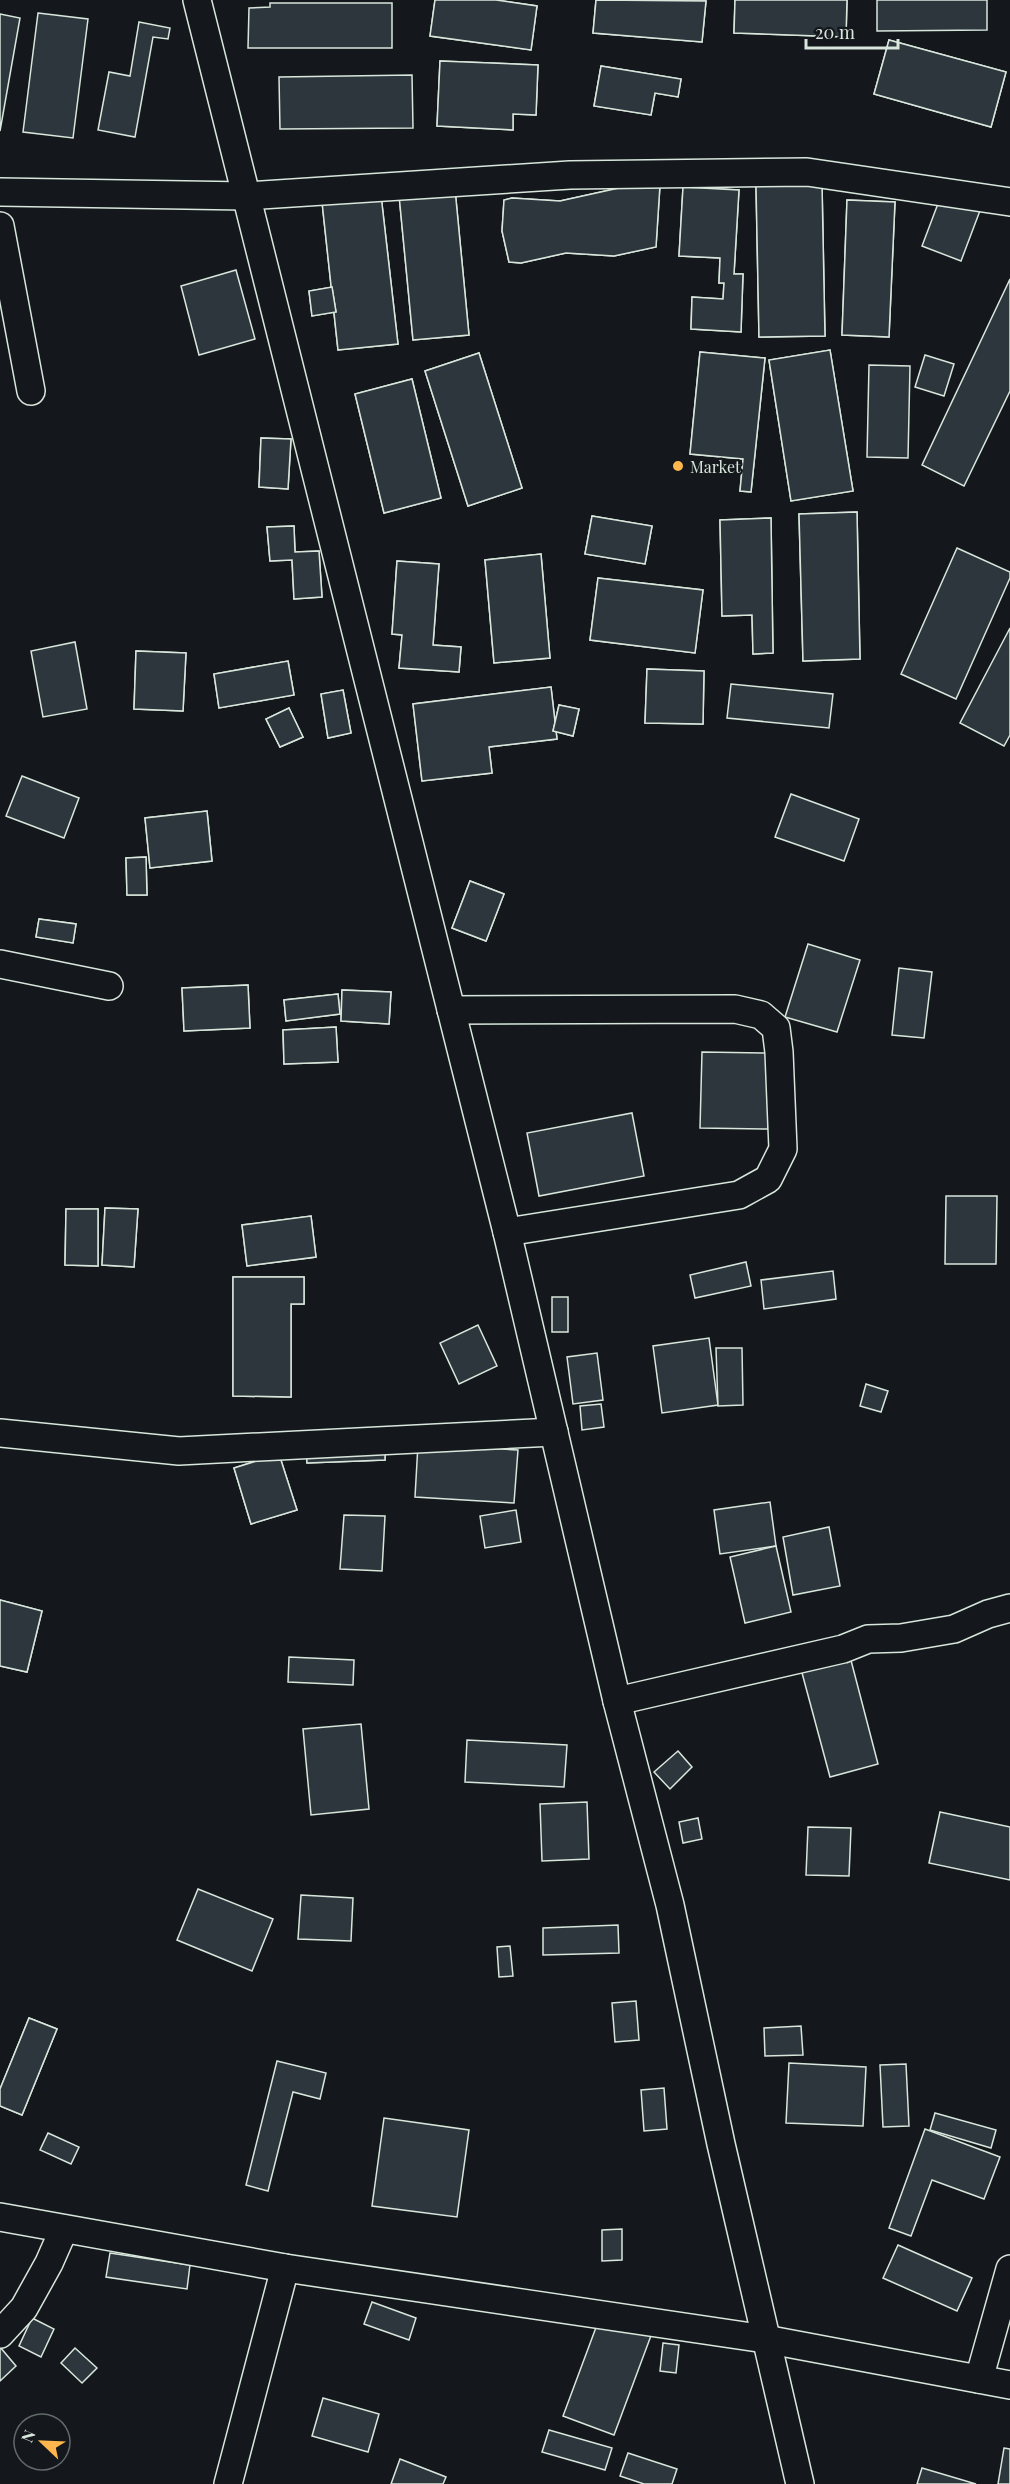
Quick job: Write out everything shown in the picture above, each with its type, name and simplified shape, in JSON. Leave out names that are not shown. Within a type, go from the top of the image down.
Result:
[{"type":"street","points":[[197,0],[507,1232],[617,1701],[670,1905],[794,2479]]},
{"type":"street","points":[[0,192],[246,196],[570,175],[807,172],[1010,202]]},
{"type":"street","points":[[0,226],[31,391]]},
{"type":"street","points":[[0,964],[109,986]]},
{"type":"street","points":[[451,1010],[735,1009],[761,1016],[776,1028],[783,1149],[768,1179],[738,1195],[507,1232]]},
{"type":"street","points":[[0,1433],[179,1451],[554,1432]]},
{"type":"street","points":[[617,1701],[843,1649],[868,1639],[901,1638],[954,1629],[988,1614],[1010,1608]]},
{"type":"street","points":[[0,2217],[285,2268],[765,2339],[1010,2385]]},
{"type":"street","points":[[0,2334],[24,2308],[49,2263],[64,2229]]},
{"type":"street","points":[[228,2484],[285,2268]]},
{"type":"street","points":[[979,2379],[1010,2269]]},
{"type":"building","points":[[435,0],[496,0],[537,6],[531,50],[430,36]]},
{"type":"building","points":[[435,0],[496,0],[537,6],[531,50],[430,36]]},
{"type":"building","points":[[596,0],[706,1],[702,42],[593,33]]},
{"type":"building","points":[[596,0],[706,1],[702,42],[593,33]]},
{"type":"building","points":[[735,0],[847,0],[846,37],[734,33]]},
{"type":"building","points":[[735,0],[847,0],[846,37],[734,33]]},
{"type":"building","points":[[877,0],[987,0],[987,30],[877,31]]},
{"type":"building","points":[[270,3],[392,3],[392,48],[248,48],[249,8],[270,7]]},
{"type":"building","points":[[38,13],[88,19],[73,138],[23,132]]},
{"type":"building","points":[[0,14],[20,18],[0,131]]},
{"type":"building","points":[[139,22],[170,28],[168,39],[153,37],[135,137],[98,130],[109,72],[130,76]]},
{"type":"building","points":[[889,40],[1006,72],[991,127],[874,94]]},
{"type":"building","points":[[889,40],[1006,72],[991,127],[874,94]]},
{"type":"building","points":[[440,61],[538,65],[536,115],[513,114],[513,130],[437,126]]},
{"type":"building","points":[[440,61],[538,65],[536,115],[513,114],[513,130],[437,126]]},
{"type":"building","points":[[601,66],[681,79],[678,97],[655,93],[651,115],[594,106]]},
{"type":"building","points":[[601,66],[681,79],[678,97],[655,93],[651,115],[594,106]]},
{"type":"building","points":[[412,75],[413,128],[280,129],[279,77]]},
{"type":"building","points":[[637,184],[660,185],[656,247],[614,256],[566,253],[521,263],[509,262],[502,231],[504,200],[512,198],[560,201]]},
{"type":"building","points":[[637,184],[660,185],[656,247],[614,256],[566,253],[521,263],[509,262],[502,231],[504,200],[512,198],[560,201]]},
{"type":"building","points":[[822,184],[825,336],[759,337],[756,186]]},
{"type":"building","points":[[822,184],[825,336],[759,337],[756,186]]},
{"type":"building","points":[[683,187],[739,190],[734,274],[743,274],[741,332],[691,329],[692,297],[723,299],[724,283],[719,283],[720,258],[679,256]]},
{"type":"building","points":[[683,187],[739,190],[734,274],[743,274],[741,332],[691,329],[692,297],[723,299],[724,283],[719,283],[720,258],[679,256]]},
{"type":"building","points":[[455,189],[469,335],[413,340],[399,195]]},
{"type":"building","points":[[455,189],[469,335],[413,340],[399,195]]},
{"type":"building","points":[[942,193],[981,208],[961,261],[922,246]]},
{"type":"building","points":[[381,195],[398,344],[338,350],[322,202]]},
{"type":"building","points":[[381,195],[398,344],[338,350],[322,202]]},
{"type":"building","points":[[847,200],[895,202],[889,337],[842,335]]},
{"type":"building","points":[[847,200],[895,202],[889,337],[842,335]]},
{"type":"building","points":[[236,270],[255,339],[199,355],[181,286]]},
{"type":"building","points":[[1010,279],[1010,391],[964,486],[922,465]]},
{"type":"building","points":[[332,287],[336,312],[312,316],[309,291]]},
{"type":"building","points":[[332,287],[336,312],[312,316],[309,291]]},
{"type":"building","points":[[830,350],[853,491],[791,501],[769,360]]},
{"type":"building","points":[[830,350],[853,491],[791,501],[769,360]]},
{"type":"building","points":[[700,352],[765,358],[751,492],[740,491],[743,459],[690,454]]},
{"type":"building","points":[[700,352],[765,358],[751,492],[740,491],[743,459],[690,454]]},
{"type":"building","points":[[479,353],[522,488],[468,506],[425,371]]},
{"type":"building","points":[[479,353],[522,488],[468,506],[425,371]]},
{"type":"building","points":[[925,355],[954,364],[944,396],[915,387]]},
{"type":"building","points":[[869,365],[910,366],[908,458],[867,457]]},
{"type":"building","points":[[412,379],[441,498],[384,513],[355,394]]},
{"type":"building","points":[[412,379],[441,498],[384,513],[355,394]]},
{"type":"building","points":[[261,438],[291,439],[288,489],[259,487]]},
{"type":"building","points":[[261,438],[291,439],[288,489],[259,487]]},
{"type":"building","points":[[857,512],[860,659],[803,661],[799,514]]},
{"type":"building","points":[[857,512],[860,659],[803,661],[799,514]]},
{"type":"building","points":[[592,516],[652,526],[645,564],[585,554]]},
{"type":"building","points":[[592,516],[652,526],[645,564],[585,554]]},
{"type":"building","points":[[771,518],[773,653],[753,654],[752,615],[722,616],[720,520]]},
{"type":"building","points":[[771,518],[773,653],[753,654],[752,615],[722,616],[720,520]]},
{"type":"building","points":[[294,526],[295,552],[319,551],[322,597],[294,599],[292,560],[270,561],[267,527]]},
{"type":"building","points":[[294,526],[295,552],[319,551],[322,597],[294,599],[292,560],[270,561],[267,527]]},
{"type":"building","points":[[957,548],[1010,572],[1010,578],[956,699],[901,674]]},
{"type":"building","points":[[541,554],[550,658],[494,663],[485,560]]},
{"type":"building","points":[[541,554],[550,658],[494,663],[485,560]]},
{"type":"building","points":[[397,561],[439,564],[433,645],[461,647],[459,672],[399,668],[402,635],[392,634]]},
{"type":"building","points":[[397,561],[439,564],[433,645],[461,647],[459,672],[399,668],[402,635],[392,634]]},
{"type":"building","points":[[598,578],[703,590],[695,653],[590,640]]},
{"type":"building","points":[[598,578],[703,590],[695,653],[590,640]]},
{"type":"building","points":[[1010,628],[1010,735],[1004,746],[960,723]]},
{"type":"building","points":[[75,642],[87,709],[43,717],[31,651]]},
{"type":"building","points":[[136,651],[186,653],[183,711],[134,709]]},
{"type":"building","points":[[136,651],[186,653],[183,711],[134,709]]},
{"type":"building","points":[[288,661],[294,695],[219,708],[214,674]]},
{"type":"building","points":[[288,661],[294,695],[219,708],[214,674]]},
{"type":"building","points":[[647,669],[704,671],[703,724],[645,723]]},
{"type":"building","points":[[647,669],[704,671],[703,724],[645,723]]},
{"type":"building","points":[[731,684],[833,694],[829,728],[727,718]]},
{"type":"building","points":[[551,687],[557,739],[489,747],[492,773],[422,781],[413,704]]},
{"type":"building","points":[[551,687],[557,739],[489,747],[492,773],[422,781],[413,704]]},
{"type":"building","points":[[343,690],[351,733],[328,738],[321,694]]},
{"type":"building","points":[[343,690],[351,733],[328,738],[321,694]]},
{"type":"building","points":[[559,705],[579,709],[573,736],[553,731]]},
{"type":"building","points":[[559,705],[579,709],[573,736],[553,731]]},
{"type":"building","points":[[289,708],[303,737],[280,747],[266,719]]},
{"type":"building","points":[[289,708],[303,737],[280,747],[266,719]]},
{"type":"building","points":[[22,776],[79,798],[64,838],[6,816]]},
{"type":"building","points":[[791,794],[859,819],[844,861],[775,837]]},
{"type":"building","points":[[207,811],[212,861],[150,868],[145,818]]},
{"type":"building","points":[[207,811],[212,861],[150,868],[145,818]]},
{"type":"building","points":[[146,857],[147,895],[127,895],[126,858]]},
{"type":"building","points":[[146,857],[147,895],[127,895],[126,858]]},
{"type":"building","points":[[470,881],[504,894],[486,941],[452,928]]},
{"type":"building","points":[[470,881],[504,894],[486,941],[452,928]]},
{"type":"building","points":[[39,919],[76,924],[73,943],[36,937]]},
{"type":"building","points":[[39,919],[76,924],[73,943],[36,937]]},
{"type":"building","points":[[808,944],[860,960],[837,1032],[785,1017]]},
{"type":"building","points":[[899,968],[932,972],[924,1038],[892,1035]]},
{"type":"building","points":[[248,985],[250,1028],[184,1031],[182,988]]},
{"type":"building","points":[[248,985],[250,1028],[184,1031],[182,988]]},
{"type":"building","points":[[342,990],[391,992],[389,1024],[341,1021]]},
{"type":"building","points":[[342,990],[391,992],[389,1024],[341,1021]]},
{"type":"building","points":[[338,994],[340,1014],[286,1021],[284,1000]]},
{"type":"building","points":[[338,994],[340,1014],[286,1021],[284,1000]]},
{"type":"building","points":[[336,1027],[338,1062],[284,1064],[283,1030]]},
{"type":"building","points":[[336,1027],[338,1062],[284,1064],[283,1030]]},
{"type":"building","points":[[702,1052],[770,1053],[768,1129],[700,1128]]},
{"type":"building","points":[[632,1113],[644,1176],[539,1196],[527,1133]]},
{"type":"building","points":[[946,1196],[997,1196],[996,1264],[945,1264]]},
{"type":"building","points":[[105,1208],[138,1209],[134,1267],[102,1265]]},
{"type":"building","points":[[105,1208],[138,1209],[134,1267],[102,1265]]},
{"type":"building","points":[[66,1209],[98,1209],[98,1266],[65,1265]]},
{"type":"building","points":[[66,1209],[98,1209],[98,1266],[65,1265]]},
{"type":"building","points":[[311,1216],[316,1257],[247,1266],[242,1225]]},
{"type":"building","points":[[311,1216],[316,1257],[247,1266],[242,1225]]},
{"type":"building","points":[[746,1262],[751,1286],[695,1298],[690,1275]]},
{"type":"building","points":[[833,1271],[836,1299],[764,1309],[761,1280]]},
{"type":"building","points":[[233,1277],[304,1277],[304,1304],[291,1304],[291,1397],[233,1396]]},
{"type":"building","points":[[233,1277],[304,1277],[304,1304],[291,1304],[291,1397],[233,1396]]},
{"type":"building","points":[[552,1297],[568,1297],[568,1332],[552,1332]]},
{"type":"building","points":[[478,1325],[497,1366],[459,1384],[440,1343]]},
{"type":"building","points":[[709,1338],[718,1405],[662,1413],[653,1346]]},
{"type":"building","points":[[716,1348],[742,1348],[743,1405],[718,1406]]},
{"type":"building","points":[[597,1353],[603,1400],[573,1404],[567,1357]]},
{"type":"building","points":[[866,1384],[888,1391],[881,1412],[860,1406]]},
{"type":"building","points":[[601,1404],[604,1427],[582,1430],[580,1406]]},
{"type":"building","points":[[385,1439],[385,1460],[307,1463],[306,1441]]},
{"type":"building","points":[[385,1439],[385,1460],[307,1463],[306,1441]]},
{"type":"building","points":[[418,1444],[518,1450],[514,1503],[415,1497]]},
{"type":"building","points":[[279,1454],[297,1510],[251,1524],[234,1468]]},
{"type":"building","points":[[279,1454],[297,1510],[251,1524],[234,1468]]},
{"type":"building","points":[[770,1502],[776,1546],[720,1554],[714,1510]]},
{"type":"building","points":[[516,1510],[521,1542],[485,1548],[480,1516]]},
{"type":"building","points":[[344,1515],[385,1516],[382,1571],[340,1569]]},
{"type":"building","points":[[829,1527],[840,1586],[793,1595],[783,1537]]},
{"type":"building","points":[[776,1546],[791,1612],[745,1623],[730,1557]]},
{"type":"building","points":[[0,1600],[42,1611],[27,1672],[0,1666]]},
{"type":"building","points":[[0,1600],[42,1611],[27,1672],[0,1666]]},
{"type":"building","points":[[847,1645],[878,1764],[830,1777],[798,1658]]},
{"type":"building","points":[[289,1657],[354,1660],[353,1685],[288,1682]]},
{"type":"building","points":[[361,1724],[369,1809],[311,1815],[303,1729]]},
{"type":"building","points":[[467,1740],[567,1745],[564,1787],[465,1782]]},
{"type":"building","points":[[678,1751],[692,1767],[670,1789],[654,1772]]},
{"type":"building","points":[[587,1802],[589,1859],[542,1861],[540,1804]]},
{"type":"building","points":[[940,1812],[1010,1827],[1010,1880],[929,1863]]},
{"type":"building","points":[[698,1818],[702,1839],[683,1843],[679,1822]]},
{"type":"building","points":[[808,1827],[851,1828],[849,1876],[806,1875]]},
{"type":"building","points":[[198,1889],[273,1919],[252,1971],[177,1940]]},
{"type":"building","points":[[301,1895],[353,1898],[351,1941],[298,1939]]},
{"type":"building","points":[[618,1925],[619,1953],[543,1955],[543,1928]]},
{"type":"building","points":[[510,1946],[513,1976],[499,1977],[497,1947]]},
{"type":"building","points":[[636,2001],[639,2040],[615,2042],[612,2003]]},
{"type":"building","points":[[29,2018],[57,2029],[22,2115],[0,2106],[0,2089]]},
{"type":"building","points":[[29,2018],[57,2029],[22,2115],[0,2106],[0,2089]]},
{"type":"building","points":[[801,2026],[803,2055],[765,2056],[764,2028]]},
{"type":"building","points":[[277,2061],[326,2073],[320,2099],[293,2092],[268,2191],[246,2185]]},
{"type":"building","points":[[789,2063],[866,2067],[863,2126],[786,2123]]},
{"type":"building","points":[[906,2064],[909,2126],[883,2127],[880,2065]]},
{"type":"building","points":[[664,2088],[667,2129],[644,2131],[641,2090]]},
{"type":"building","points":[[935,2113],[996,2130],[991,2148],[930,2130]]},
{"type":"building","points":[[384,2118],[469,2130],[457,2217],[372,2206]]},
{"type":"building","points":[[925,2129],[1000,2157],[984,2199],[932,2180],[911,2236],[889,2228]]},
{"type":"building","points":[[48,2133],[79,2147],[71,2164],[40,2150]]},
{"type":"building","points":[[622,2229],[622,2260],[602,2261],[602,2230]]},
{"type":"building","points":[[898,2245],[972,2278],[957,2311],[883,2278]]},
{"type":"building","points":[[110,2253],[190,2265],[187,2289],[106,2277]]},
{"type":"building","points":[[372,2302],[416,2318],[409,2340],[364,2324]]},
{"type":"building","points":[[601,2314],[652,2333],[614,2435],[563,2416]]},
{"type":"building","points":[[32,2318],[54,2329],[41,2357],[19,2346]]},
{"type":"building","points":[[663,2343],[679,2345],[676,2373],[660,2371]]},
{"type":"building","points":[[0,2347],[16,2366],[0,2381]]},
{"type":"building","points":[[75,2348],[97,2368],[82,2383],[61,2363]]},
{"type":"building","points":[[323,2398],[379,2414],[368,2452],[312,2436]]},
{"type":"building","points":[[549,2430],[612,2448],[605,2470],[542,2452]]},
{"type":"building","points":[[1004,2448],[1010,2449],[1010,2484],[998,2484]]},
{"type":"building","points":[[628,2453],[677,2469],[672,2484],[644,2484],[620,2476]]},
{"type":"building","points":[[400,2459],[446,2477],[443,2484],[391,2484]]},
{"type":"building","points":[[922,2468],[976,2484],[917,2484]]},
{"type":"place","name":"Market","points":[[678,466]]}]
